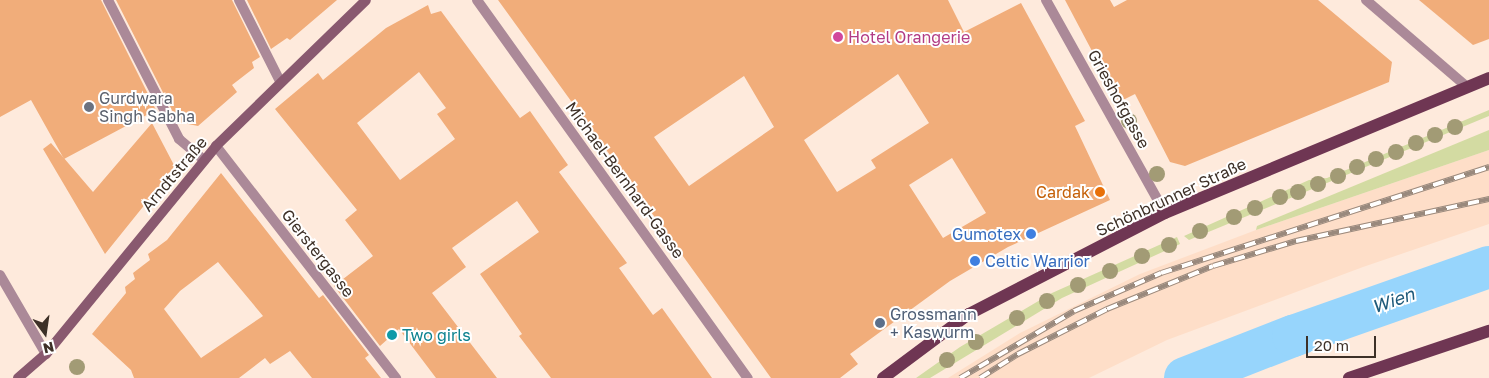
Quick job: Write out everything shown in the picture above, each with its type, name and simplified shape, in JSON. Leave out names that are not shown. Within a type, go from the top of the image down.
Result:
[{"type":"main road","name":"Schönbrunner Straße","points":[[883,378],[969,314],[1165,214],[1489,78]]},
{"type":"main road","points":[[1349,378],[1489,331]]},
{"type":"street","points":[[108,0],[179,139],[204,160]]},
{"type":"street","points":[[239,0],[280,81]]},
{"type":"street","name":"Arndtstraße","points":[[18,378],[46,354],[216,146],[280,81],[366,0]]},
{"type":"street","name":"Michael-Bernhard-Gasse","points":[[477,0],[748,378]]},
{"type":"street","name":"Grieshofgasse","points":[[1046,0],[1165,214]]},
{"type":"street","points":[[1366,0],[1467,87]]},
{"type":"street","name":"Gierstergasse","points":[[216,146],[396,378]]},
{"type":"street","points":[[0,275],[46,354]]},
{"type":"shaded area","points":[[1489,150],[1489,224],[1363,267],[1167,340],[1089,378],[948,378],[1020,333],[1140,274],[1256,230]]},
{"type":"green space","points":[[1489,110],[1489,116],[1189,240],[1184,236],[1309,180],[1327,178]]},
{"type":"green space","points":[[1489,130],[1489,150],[1256,230],[1257,226]]},
{"type":"green space","points":[[1177,237],[1180,244],[1062,298],[930,378],[916,378],[960,347],[1052,293]]},
{"type":"building","points":[[0,0],[101,0],[156,110],[64,159],[31,100],[0,117]]},
{"type":"building","points":[[116,0],[232,0],[260,57],[252,62],[254,68],[232,85],[237,92],[198,126],[178,122]]},
{"type":"building","points":[[247,0],[337,0],[290,40],[287,38],[271,49]]},
{"type":"building","points":[[498,0],[948,0],[964,32],[1021,3],[1085,121],[1075,126],[1110,200],[1008,247],[950,281],[850,354],[858,364],[840,378],[771,378]],"holes":[[[898,74],[929,123],[871,160],[876,168],[837,192],[804,140]],[[744,76],[774,127],[689,186],[654,137]],[[952,158],[986,213],[943,238],[909,185]]]},
{"type":"building","points":[[1065,0],[1110,0],[1114,7],[1127,0],[1318,0],[1392,62],[1389,82],[1185,166],[1170,162],[1135,94],[1119,102]]},
{"type":"building","points":[[1419,0],[1489,0],[1489,39],[1473,45]]},
{"type":"building","points":[[428,5],[431,14],[441,11],[520,118],[530,111],[568,165],[559,172],[627,263],[619,268],[653,315],[662,308],[712,378],[551,378],[519,336],[522,334],[480,274],[539,232],[517,201],[452,248],[466,267],[432,293],[497,378],[436,378],[399,329],[380,346],[334,286],[373,256],[345,220],[357,210],[275,109],[318,73],[323,80],[386,28]],"holes":[[[419,72],[446,108],[437,114],[455,139],[400,180],[357,123]]]},
{"type":"building","points":[[152,123],[175,167],[105,254],[43,149],[51,143],[93,192]]},
{"type":"building","points":[[221,173],[319,298],[323,295],[369,355],[365,358],[381,378],[312,378],[290,351],[270,364],[265,358],[239,378],[134,378],[131,370],[92,334],[126,293],[125,287],[135,279],[133,273],[150,260],[148,254],[167,240]],"holes":[[[218,262],[263,316],[201,358],[164,309],[180,291]]]},
{"type":"waterway","name":"Wien","points":[[1185,378],[1293,336],[1489,267]]},
{"type":"railway","points":[[960,378],[1074,311],[1161,273],[1489,167]]},
{"type":"railway","points":[[980,378],[1018,354],[1107,309],[1213,266],[1296,241],[1489,199]]},
{"type":"place","name":"Hotel Orangerie","points":[[838,37]]},
{"type":"place","name":"Gurdwara Singh Sabha","points":[[89,107]]},
{"type":"place","name":"Cardak","points":[[1100,192]]},
{"type":"place","name":"Gumotex","points":[[1031,234]]},
{"type":"place","name":"Celtic Warrior","points":[[975,261]]},
{"type":"place","name":"Grossmann + Kaswurm","points":[[880,323]]},
{"type":"place","name":"Two girls","points":[[392,335]]}]
